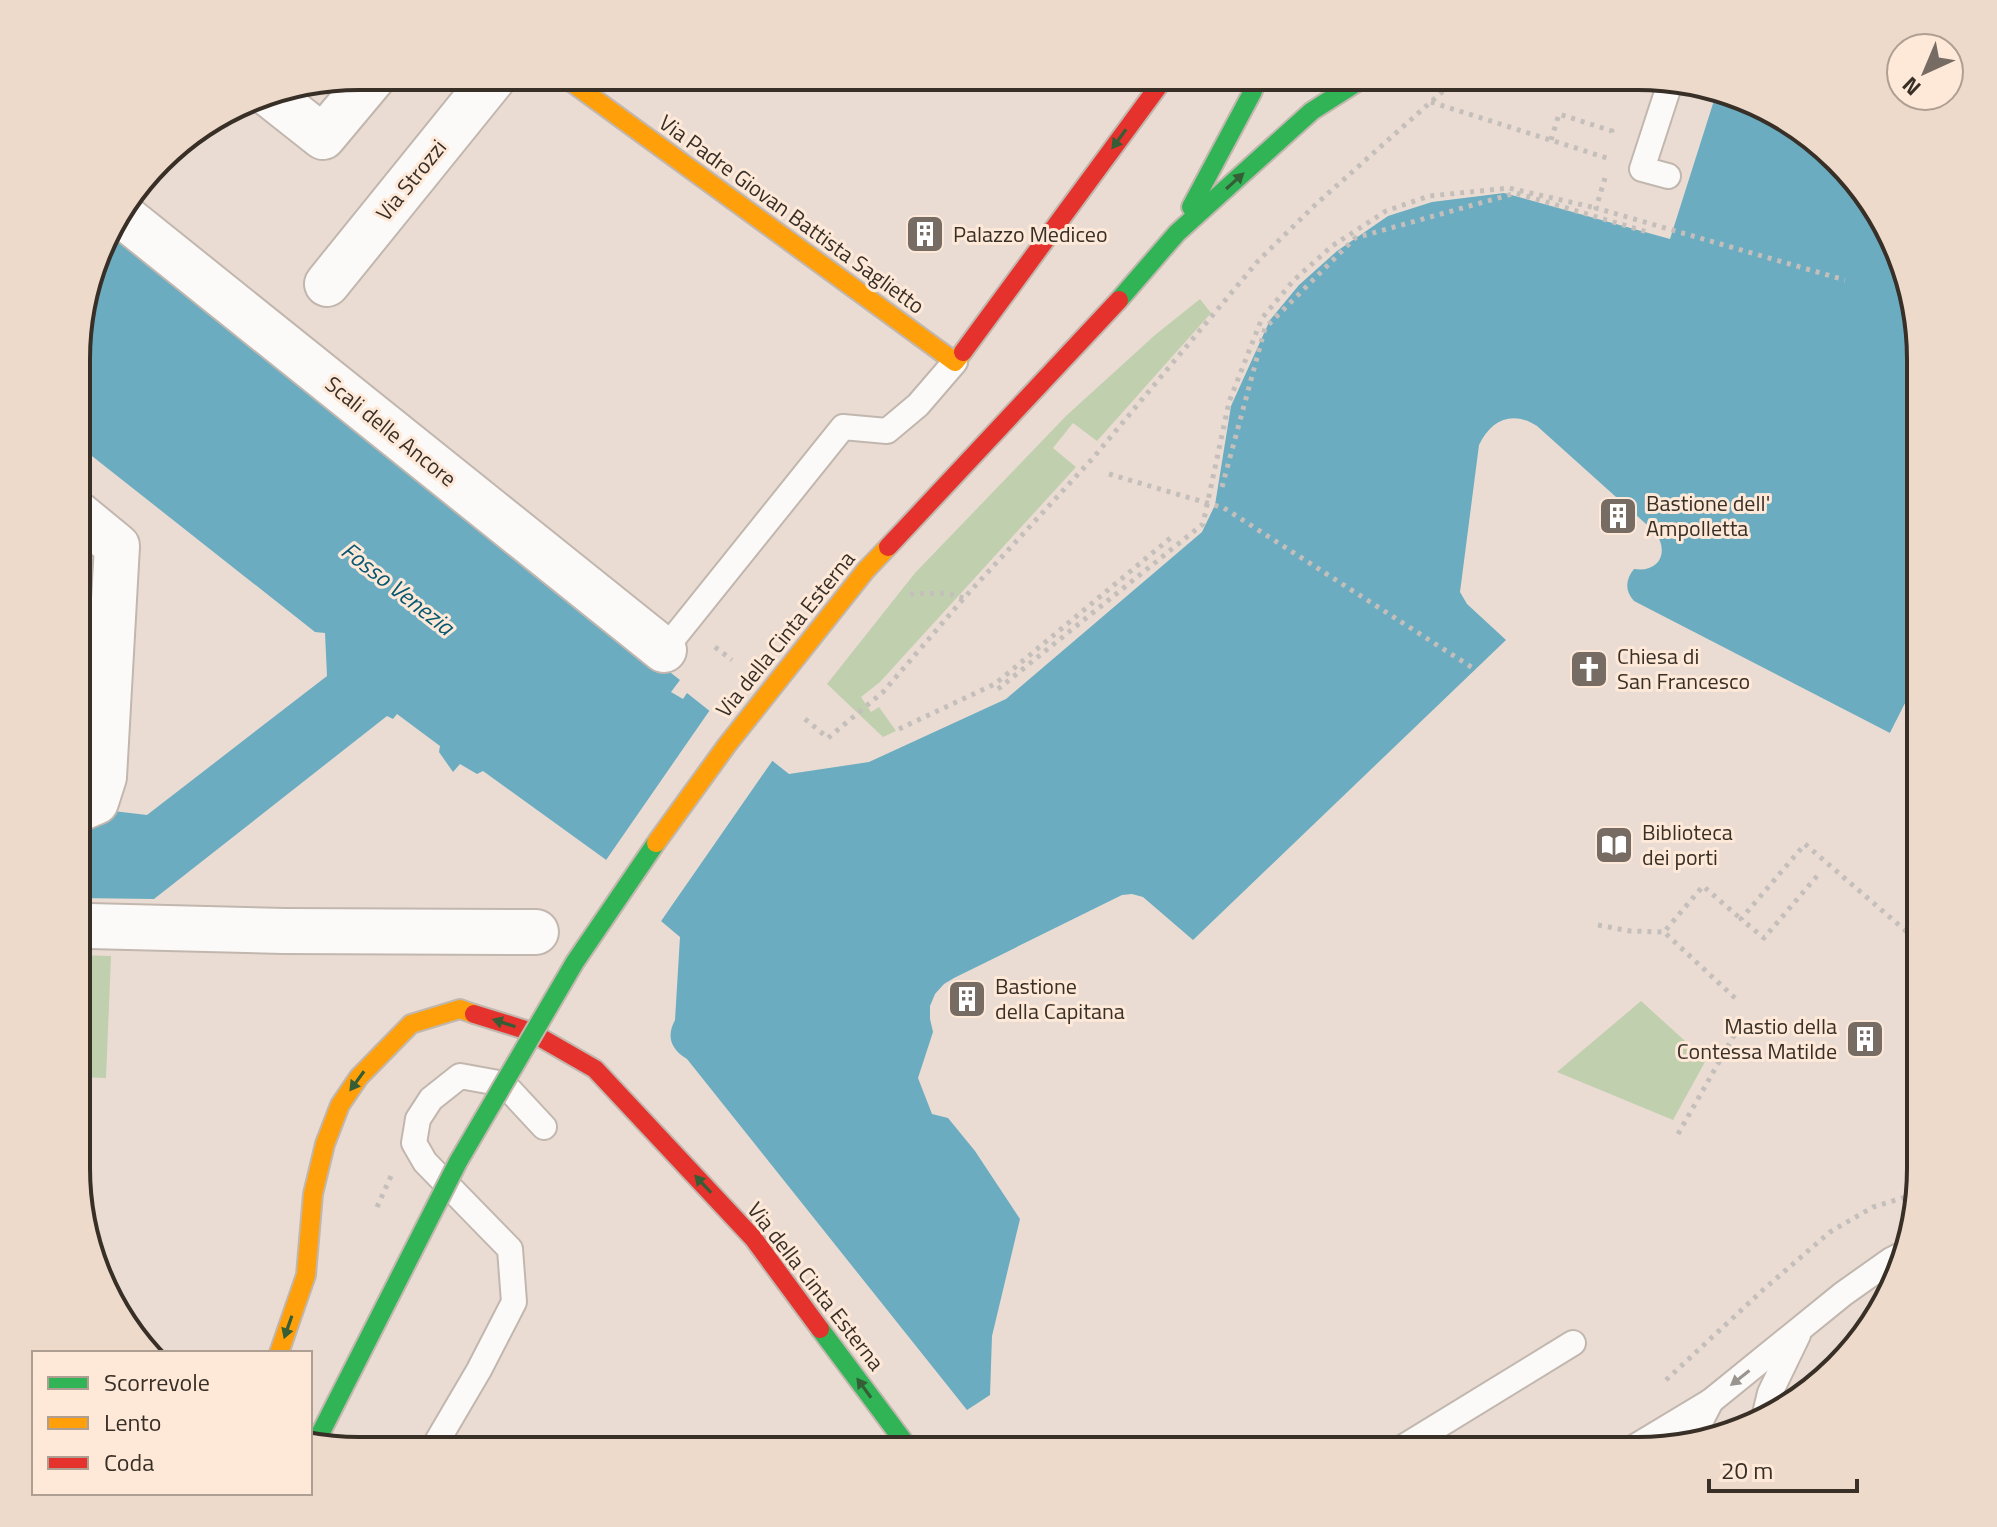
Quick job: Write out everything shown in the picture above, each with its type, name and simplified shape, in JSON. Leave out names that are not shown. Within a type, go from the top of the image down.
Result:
[{"type":"main road","name":"Via Padre Giovan Battista Saglietto","points":[[584,91],[955,362]]},
{"type":"main road","points":[[955,362],[1155,91]]},
{"type":"main road","points":[[1177,233],[1253,91]]},
{"type":"main road","points":[[1177,233],[1312,111],[1349,91]]},
{"type":"main road","name":"Via della Cinta Esterna","points":[[320,1434],[458,1162],[511,1069],[575,962],[665,830],[727,745],[866,570],[1119,300],[1177,233]]},
{"type":"main road","name":"Via della Cinta Esterna","points":[[280,1351],[306,1275],[313,1194],[331,1123],[340,1105],[359,1077],[411,1024],[460,1009],[529,1031],[595,1069],[753,1238],[900,1436]]},
{"type":"street","points":[[280,103],[323,137],[361,91]]},
{"type":"street","name":"Via Strozzi","points":[[327,284],[483,91]]},
{"type":"street","name":"Scali delle Ancore","points":[[129,221],[664,650]]},
{"type":"street","points":[[90,524],[117,546],[91,794]]},
{"type":"street","points":[[91,926],[536,932]]},
{"type":"lane","points":[[1667,92],[1642,169],[1668,176]]},
{"type":"lane","points":[[664,650],[843,427],[887,431],[918,405],[955,362]]},
{"type":"lane","points":[[440,1436],[514,1302],[510,1249],[425,1162],[414,1143],[418,1119],[431,1099],[460,1076],[504,1084],[544,1127]]},
{"type":"lane","points":[[1653,1436],[1711,1401],[1843,1294],[1890,1261]]},
{"type":"lane","points":[[1780,1396],[1801,1329]]},
{"type":"lane","points":[[1420,1437],[1573,1343]]},
{"type":"lane","points":[[1696,1430],[1711,1401]]},
{"type":"path","points":[[819,730],[828,738],[876,700],[964,598],[1093,458],[1258,261],[1326,195],[1443,91]]},
{"type":"path","points":[[1431,102],[1551,140],[1608,158],[1612,131],[1559,114],[1551,140]]},
{"type":"path","points":[[998,689],[1203,524],[1229,402],[1262,318],[1294,280],[1332,246],[1386,211],[1429,196],[1509,188],[1596,205],[1845,280]]},
{"type":"path","points":[[1222,487],[1265,328],[1355,238],[1516,193],[1647,232]]},
{"type":"path","points":[[1109,474],[1224,508],[1476,670]]},
{"type":"path","points":[[899,729],[995,684],[1174,535]]},
{"type":"path","points":[[908,594],[945,593],[964,598]]},
{"type":"path","points":[[1741,919],[1805,844],[1906,931]]},
{"type":"path","points":[[1664,932],[1703,886],[1764,938],[1817,876]]},
{"type":"path","points":[[1598,925],[1630,931],[1664,932],[1735,998]]},
{"type":"path","points":[[1678,1134],[1736,1032]]},
{"type":"path","points":[[375,1213],[394,1171],[414,1143]]},
{"type":"path","points":[[1664,1382],[1830,1232],[1873,1207],[1905,1197]]},
{"type":"green space","points":[[1200,299],[1211,313],[1097,441],[1073,423],[1053,448],[1076,467],[880,682],[861,697],[871,712],[879,707],[896,731],[883,737],[827,684],[915,573],[1066,416],[1155,335]]},
{"type":"green space","points":[[91,955],[111,956],[106,1078],[91,1077]]},
{"type":"green space","points":[[1641,1001],[1706,1060],[1673,1120],[1557,1072]]},
{"type":"water","name":"Fosso Venezia","points":[[1714,101],[1757,118],[1787,135],[1815,157],[1862,210],[1886,256],[1902,307],[1907,359],[1907,700],[1890,733],[1634,601],[1628,589],[1631,573],[1634,569],[1650,568],[1662,554],[1655,532],[1537,426],[1511,418],[1496,424],[1479,445],[1460,592],[1467,604],[1506,640],[1193,940],[1143,897],[1122,895],[954,978],[935,994],[930,1006],[933,1032],[918,1078],[932,1114],[948,1118],[975,1151],[1020,1219],[992,1336],[990,1395],[967,1410],[687,1059],[674,1047],[671,1032],[675,1020],[680,937],[661,921],[670,906],[483,771],[477,774],[460,764],[453,772],[439,752],[440,746],[397,714],[393,719],[387,716],[154,899],[91,898],[91,828],[95,828],[113,811],[147,815],[327,676],[325,633],[315,632],[90,455],[92,324],[104,273],[118,242],[680,680],[671,692],[683,699],[687,693],[789,774],[869,762],[1006,699],[1202,532],[1215,505],[1231,406],[1270,320],[1299,285],[1337,251],[1388,216],[1432,202],[1504,193],[1670,239]]},
{"type":"pier","points":[[1907,700],[1907,710],[1894,735],[1890,733]]},
{"type":"pier","points":[[712,707],[775,757],[659,924],[657,919],[665,908],[604,863]]},
{"type":"traffic: fast","points":[[1191,207],[1253,91]]},
{"type":"traffic: fast","points":[[1119,300],[1177,233],[1312,111],[1343,91]]},
{"type":"traffic: fast","points":[[320,1434],[458,1162],[575,962],[656,843]]},
{"type":"traffic: fast","points":[[820,1329],[900,1436]]},
{"type":"traffic: slow","points":[[584,91],[955,362],[963,352]]},
{"type":"traffic: slow","points":[[656,843],[727,745],[866,570],[888,547]]},
{"type":"traffic: slow","points":[[280,1351],[306,1275],[313,1194],[325,1144],[340,1105],[359,1077],[411,1024],[460,1009],[474,1014]]},
{"type":"traffic: jam","points":[[963,352],[1155,91]]},
{"type":"traffic: jam","points":[[888,547],[1119,300]]},
{"type":"traffic: jam","points":[[474,1014],[529,1031],[595,1069],[753,1238],[820,1329]]},
{"type":"place","name":"Palazzo Mediceo","points":[[925,234]]},
{"type":"place","name":"Bastione dell' Ampolletta","points":[[1618,516]]},
{"type":"place","name":"Chiesa di San Francesco","points":[[1589,669]]},
{"type":"place","name":"Biblioteca dei porti","points":[[1614,845]]},
{"type":"place","name":"Bastione della Capitana","points":[[967,999]]},
{"type":"place","name":"Mastio della Contessa Matilde","points":[[1865,1039]]}]
